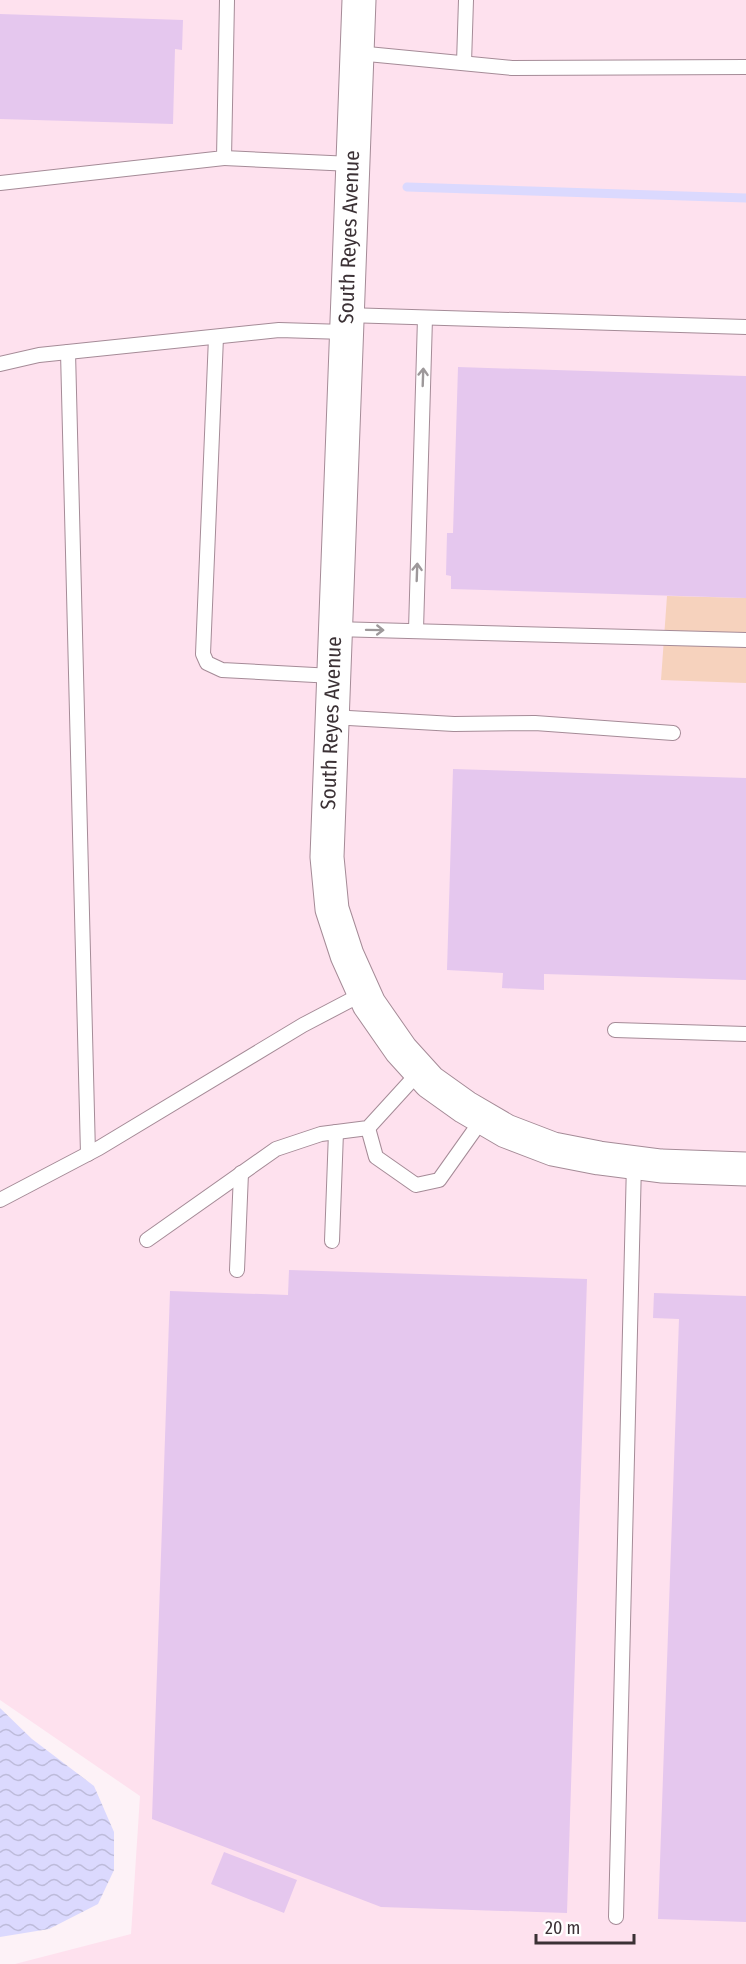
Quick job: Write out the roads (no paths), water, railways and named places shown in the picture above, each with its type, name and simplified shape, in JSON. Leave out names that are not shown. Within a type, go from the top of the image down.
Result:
[{"type":"street","name":"South Reyes Avenue","points":[[359,0],[327,857],[332,909],[347,955],[369,1005],[401,1050],[430,1082],[506,1131],[552,1149],[634,1163],[746,1169]]},
{"type":"lane","points":[[224,158],[227,0]]},
{"type":"lane","points":[[464,63],[466,0]]},
{"type":"lane","points":[[357,53],[512,68],[746,67]]},
{"type":"lane","points":[[0,183],[224,158],[352,164]]},
{"type":"lane","points":[[416,630],[424,318]]},
{"type":"lane","points":[[0,364],[39,355],[279,330],[424,318],[746,327]]},
{"type":"lane","points":[[216,337],[203,654],[207,663],[222,670],[333,676]]},
{"type":"lane","points":[[68,352],[88,1154]]},
{"type":"lane","points":[[334,629],[746,640]]},
{"type":"lane","points":[[331,717],[454,723],[535,723],[673,733]]},
{"type":"lane","points":[[0,1200],[88,1154],[303,1025],[364,993]]},
{"type":"lane","points":[[615,1030],[746,1034]]},
{"type":"lane","points":[[147,1240],[276,1149],[321,1134],[368,1128],[420,1071]]},
{"type":"lane","points":[[368,1128],[376,1157],[416,1185],[439,1180],[483,1118]]},
{"type":"lane","points":[[332,1241],[336,1132]]},
{"type":"lane","points":[[616,1917],[634,1163]]},
{"type":"lane","points":[[237,1270],[241,1173]]},
{"type":"water","points":[[0,1708],[32,1739],[94,1786],[114,1832],[114,1870],[98,1904],[49,1929],[0,1937]]},
{"type":"waterway","points":[[407,187],[746,198]]}]
